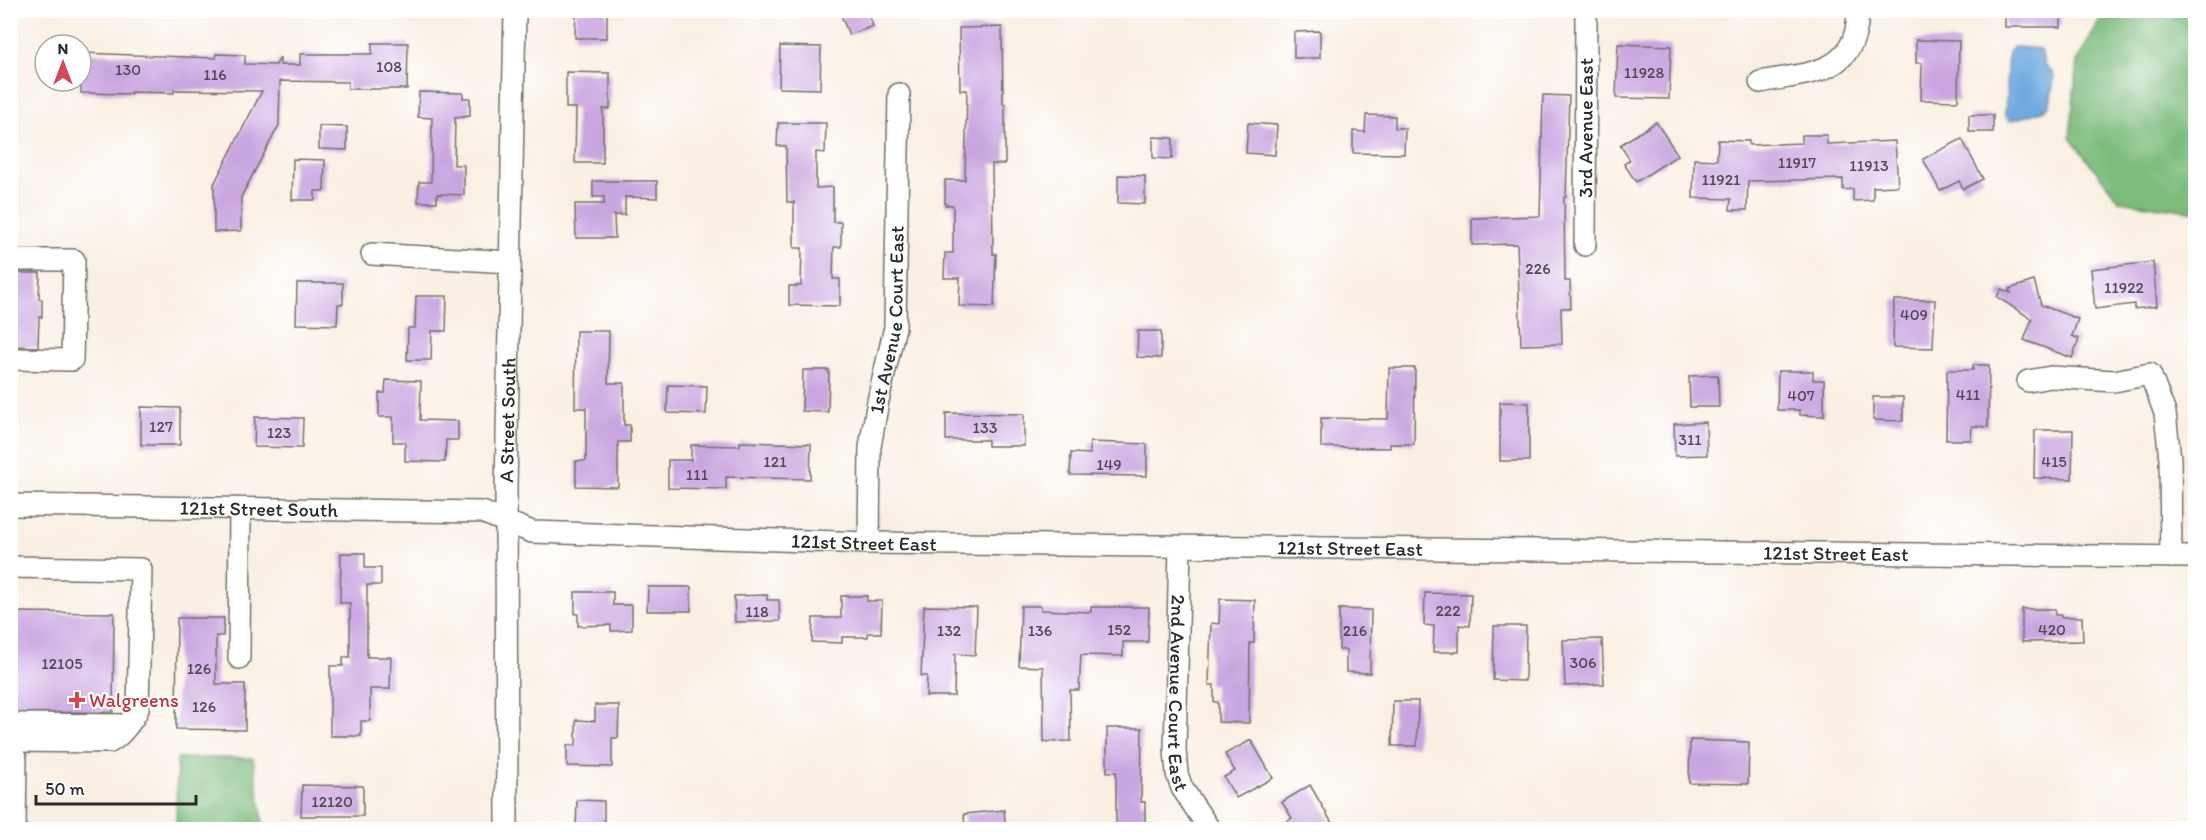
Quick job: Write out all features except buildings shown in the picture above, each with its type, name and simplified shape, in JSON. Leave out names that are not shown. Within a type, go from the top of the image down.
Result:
[{"type":"street","name":"A Street South","points":[[507,830],[506,522],[514,10]]},
{"type":"street","name":"3rd Avenue East","points":[[1585,245],[1586,10]]},
{"type":"street","points":[[1760,82],[1812,73],[1836,63],[1846,55],[1855,42],[1858,10]]},
{"type":"street","name":"1st Avenue Court East","points":[[869,543],[870,447],[895,327],[899,94]]},
{"type":"street","points":[[372,254],[510,262]]},
{"type":"street","points":[[10,260],[74,260],[72,360],[10,359]]},
{"type":"street","points":[[2028,381],[2051,377],[2114,381],[2150,374],[2164,413],[2170,459],[2171,557]]},
{"type":"street","name":"121st Street South","points":[[10,505],[482,512],[506,522]]},
{"type":"street","points":[[239,658],[240,509]]},
{"type":"street","name":"121st Street East","points":[[506,522],[532,532],[869,543],[2196,557]]},
{"type":"street","name":"2nd Avenue Court East","points":[[1180,547],[1175,750],[1177,774],[1182,788],[1210,830]]},
{"type":"street","points":[[10,567],[141,569],[138,709],[127,725],[115,739],[110,741],[10,741]]},
{"type":"street","points":[[10,731],[22,724],[127,725]]},
{"type":"street","points":[[10,759],[15,759],[15,830]]},
{"type":"green space","points":[[2163,11],[2195,11],[2195,212],[2120,201],[2070,138],[2077,61],[2101,18]]},
{"type":"green space","points":[[177,758],[253,758],[264,829],[176,829]]},
{"type":"water","points":[[2013,47],[2041,49],[2044,65],[2053,73],[2054,79],[2050,104],[2045,110],[2010,121],[2005,116],[2008,52]]},
{"type":"place","name":"Walgreens","points":[[77,700]]}]
